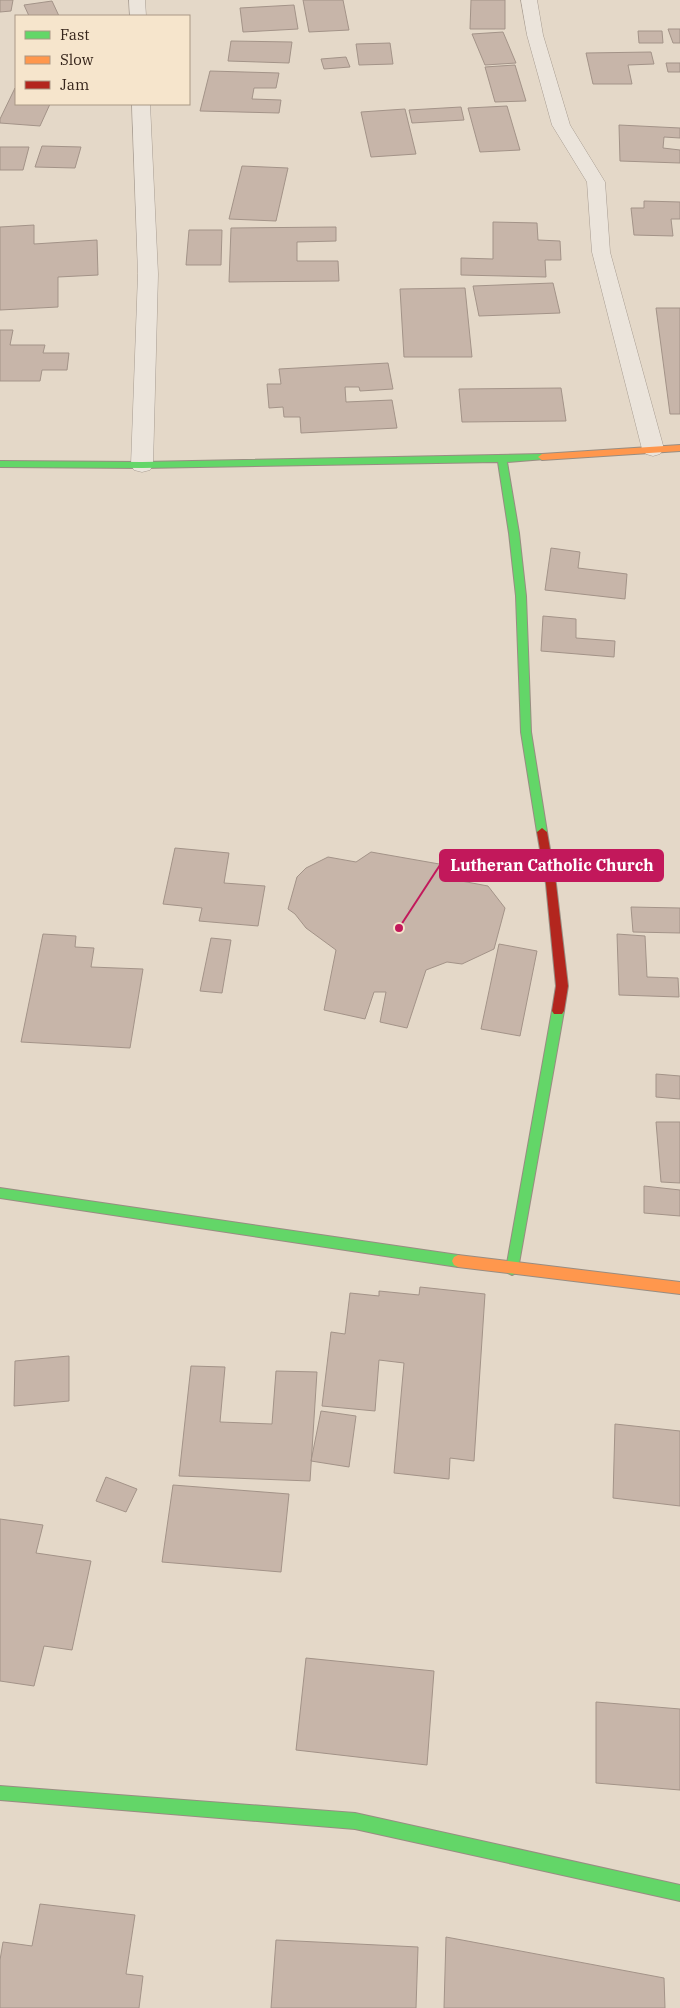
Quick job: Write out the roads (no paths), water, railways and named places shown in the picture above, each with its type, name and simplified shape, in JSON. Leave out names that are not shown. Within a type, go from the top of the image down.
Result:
[{"type":"street","points":[[137,0],[138,15]]},
{"type":"street","points":[[529,0],[535,35],[561,124],[596,182],[601,252],[653,449]]},
{"type":"street","points":[[141,105],[148,274],[142,466]]},
{"type":"street","points":[[0,464],[142,466],[502,459],[680,448]]},
{"type":"street","points":[[502,459],[514,533],[521,596],[526,732],[551,884],[562,986],[512,1269]]},
{"type":"street","points":[[0,1193],[512,1269],[680,1288]]},
{"type":"street","points":[[0,1793],[355,1821],[680,1892]]},
{"type":"place","name":"Lutheran Catholic Church","points":[[399,928]]}]
